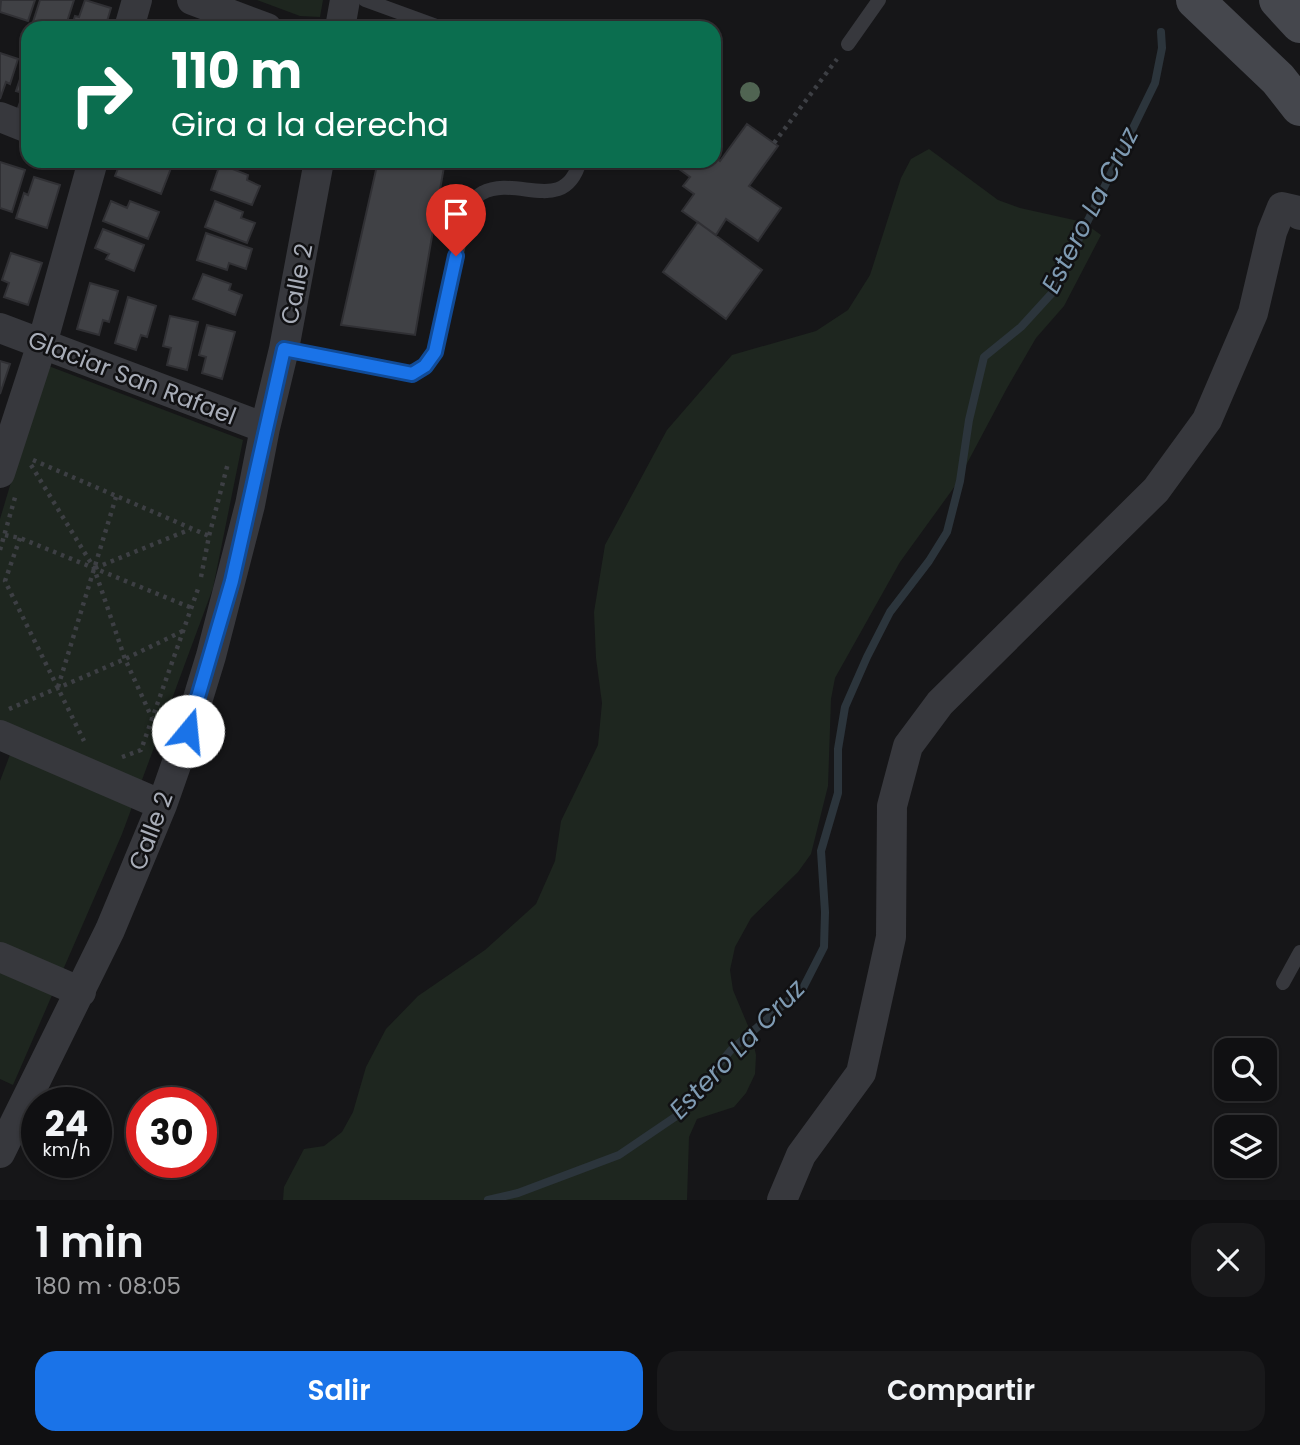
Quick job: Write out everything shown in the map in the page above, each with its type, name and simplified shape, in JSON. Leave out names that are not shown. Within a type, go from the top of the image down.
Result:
[{"type":"main road","points":[[1195,0],[1278,79],[1300,107]]},
{"type":"main road","points":[[1278,0],[1300,24]]},
{"type":"street","points":[[131,21],[137,0]]},
{"type":"street","points":[[192,0],[248,21]]},
{"type":"street","points":[[341,21],[345,0]]},
{"type":"street","points":[[0,117],[21,125]]},
{"type":"street","points":[[14,476],[42,344],[91,168]]},
{"type":"street","name":"Calle 2","points":[[0,1153],[81,992],[132,880],[188,731],[222,618],[250,505],[284,349],[318,168]]},
{"type":"street","points":[[782,1200],[801,1155],[861,1073],[891,937],[892,806],[908,746],[940,703],[1156,490],[1207,420],[1253,313],[1272,232],[1282,206],[1296,210],[1300,215]]},
{"type":"street","name":"Glaciar San Rafael","points":[[0,328],[265,428]]},
{"type":"street","points":[[5,718],[162,805]]},
{"type":"street","points":[[0,957],[81,992]]},
{"type":"lane","points":[[365,0],[423,21]]},
{"type":"lane","points":[[848,44],[879,0]]},
{"type":"lane","points":[[284,349],[412,374],[425,366],[435,352],[467,208],[481,193],[499,188],[546,192],[561,189],[576,175],[578,168]]},
{"type":"lane","points":[[1283,983],[1300,952]]},
{"type":"path","points":[[774,143],[848,44]]},
{"type":"path","points":[[118,758],[141,750],[200,582],[231,450]]},
{"type":"path","points":[[0,550],[5,535],[14,476],[27,457]]},
{"type":"path","points":[[27,457],[209,536]]},
{"type":"path","points":[[27,457],[94,568],[125,659],[152,718]]},
{"type":"path","points":[[57,687],[116,497]]},
{"type":"path","points":[[94,568],[191,528]]},
{"type":"path","points":[[5,535],[20,538],[192,608]]},
{"type":"path","points":[[20,538],[5,581],[86,745],[74,740]]},
{"type":"path","points":[[5,718],[57,687],[185,630]]},
{"type":"shaded area","points":[[257,0],[323,0],[320,17],[300,16]]},
{"type":"shaded area","points":[[929,149],[998,200],[1020,208],[1083,222],[1101,235],[1064,306],[1036,338],[955,486],[900,562],[835,678],[831,699],[828,786],[811,854],[798,872],[751,918],[735,947],[730,970],[733,990],[751,1033],[756,1055],[755,1074],[746,1093],[734,1107],[697,1119],[689,1137],[687,1200],[283,1200],[284,1187],[304,1149],[324,1146],[342,1132],[353,1112],[366,1067],[386,1029],[418,996],[485,950],[536,904],[555,861],[561,821],[598,745],[602,703],[594,612],[605,545],[667,430],[732,355],[816,331],[848,310],[870,275],[901,178],[911,159]]},
{"type":"shaded area","points":[[46,365],[243,440],[213,588],[122,834],[13,1085],[0,1079],[0,781],[19,731],[0,723],[0,519]]},
{"type":"building","points":[[1,0],[35,0],[28,21],[0,12]]},
{"type":"building","points":[[40,0],[74,0],[67,21],[33,21]]},
{"type":"building","points":[[85,0],[111,8],[107,21],[73,21],[75,16],[79,17]]},
{"type":"building","points":[[0,53],[18,59],[10,84],[6,82],[0,99]]},
{"type":"building","points":[[21,76],[21,92],[16,91]]},
{"type":"building","points":[[747,124],[778,146],[749,186],[781,208],[758,241],[726,219],[716,235],[682,211],[694,194],[683,186],[690,177],[678,168],[721,168],[721,160]]},
{"type":"building","points":[[0,162],[25,170],[12,212],[0,208]]},
{"type":"building","points":[[118,168],[171,168],[161,194],[115,176]]},
{"type":"building","points":[[219,168],[230,168],[248,175],[247,180],[260,186],[252,205],[211,190]]},
{"type":"building","points":[[376,168],[444,168],[415,335],[341,325]]},
{"type":"building","points":[[34,177],[60,185],[47,228],[16,218],[24,193],[28,195]]},
{"type":"building","points":[[111,201],[127,208],[130,201],[159,212],[148,239],[103,221]]},
{"type":"building","points":[[215,201],[243,212],[241,218],[255,223],[247,243],[205,227]]},
{"type":"building","points":[[698,222],[762,270],[726,319],[663,272]]},
{"type":"building","points":[[103,229],[144,245],[134,271],[106,259],[109,254],[95,248]]},
{"type":"building","points":[[206,233],[252,249],[246,269],[229,263],[227,270],[197,260]]},
{"type":"building","points":[[11,253],[42,263],[28,305],[4,297],[9,283],[2,280]]},
{"type":"building","points":[[203,274],[231,284],[229,290],[242,295],[235,315],[193,299]]},
{"type":"building","points":[[90,283],[118,291],[109,322],[103,320],[99,335],[77,329]]},
{"type":"building","points":[[128,297],[156,306],[147,337],[141,335],[136,350],[115,343]]},
{"type":"building","points":[[170,316],[198,322],[187,370],[167,365],[171,348],[163,346]]},
{"type":"building","points":[[207,325],[235,332],[222,379],[202,373],[206,357],[199,355]]},
{"type":"building","points":[[0,361],[10,364],[0,394]]},
{"type":"waterway","name":"Estero La Cruz","points":[[488,1200],[518,1193],[619,1155],[675,1117],[731,1050],[803,988],[824,947],[821,851],[838,793],[838,749],[845,707],[890,612],[929,561],[947,532],[960,481],[969,420],[984,357],[1021,327],[1053,292],[1155,83],[1162,48],[1161,32]]},
{"type":"route","points":[[188,731],[232,581],[284,349],[412,374],[425,366],[435,352],[456,256]]}]
